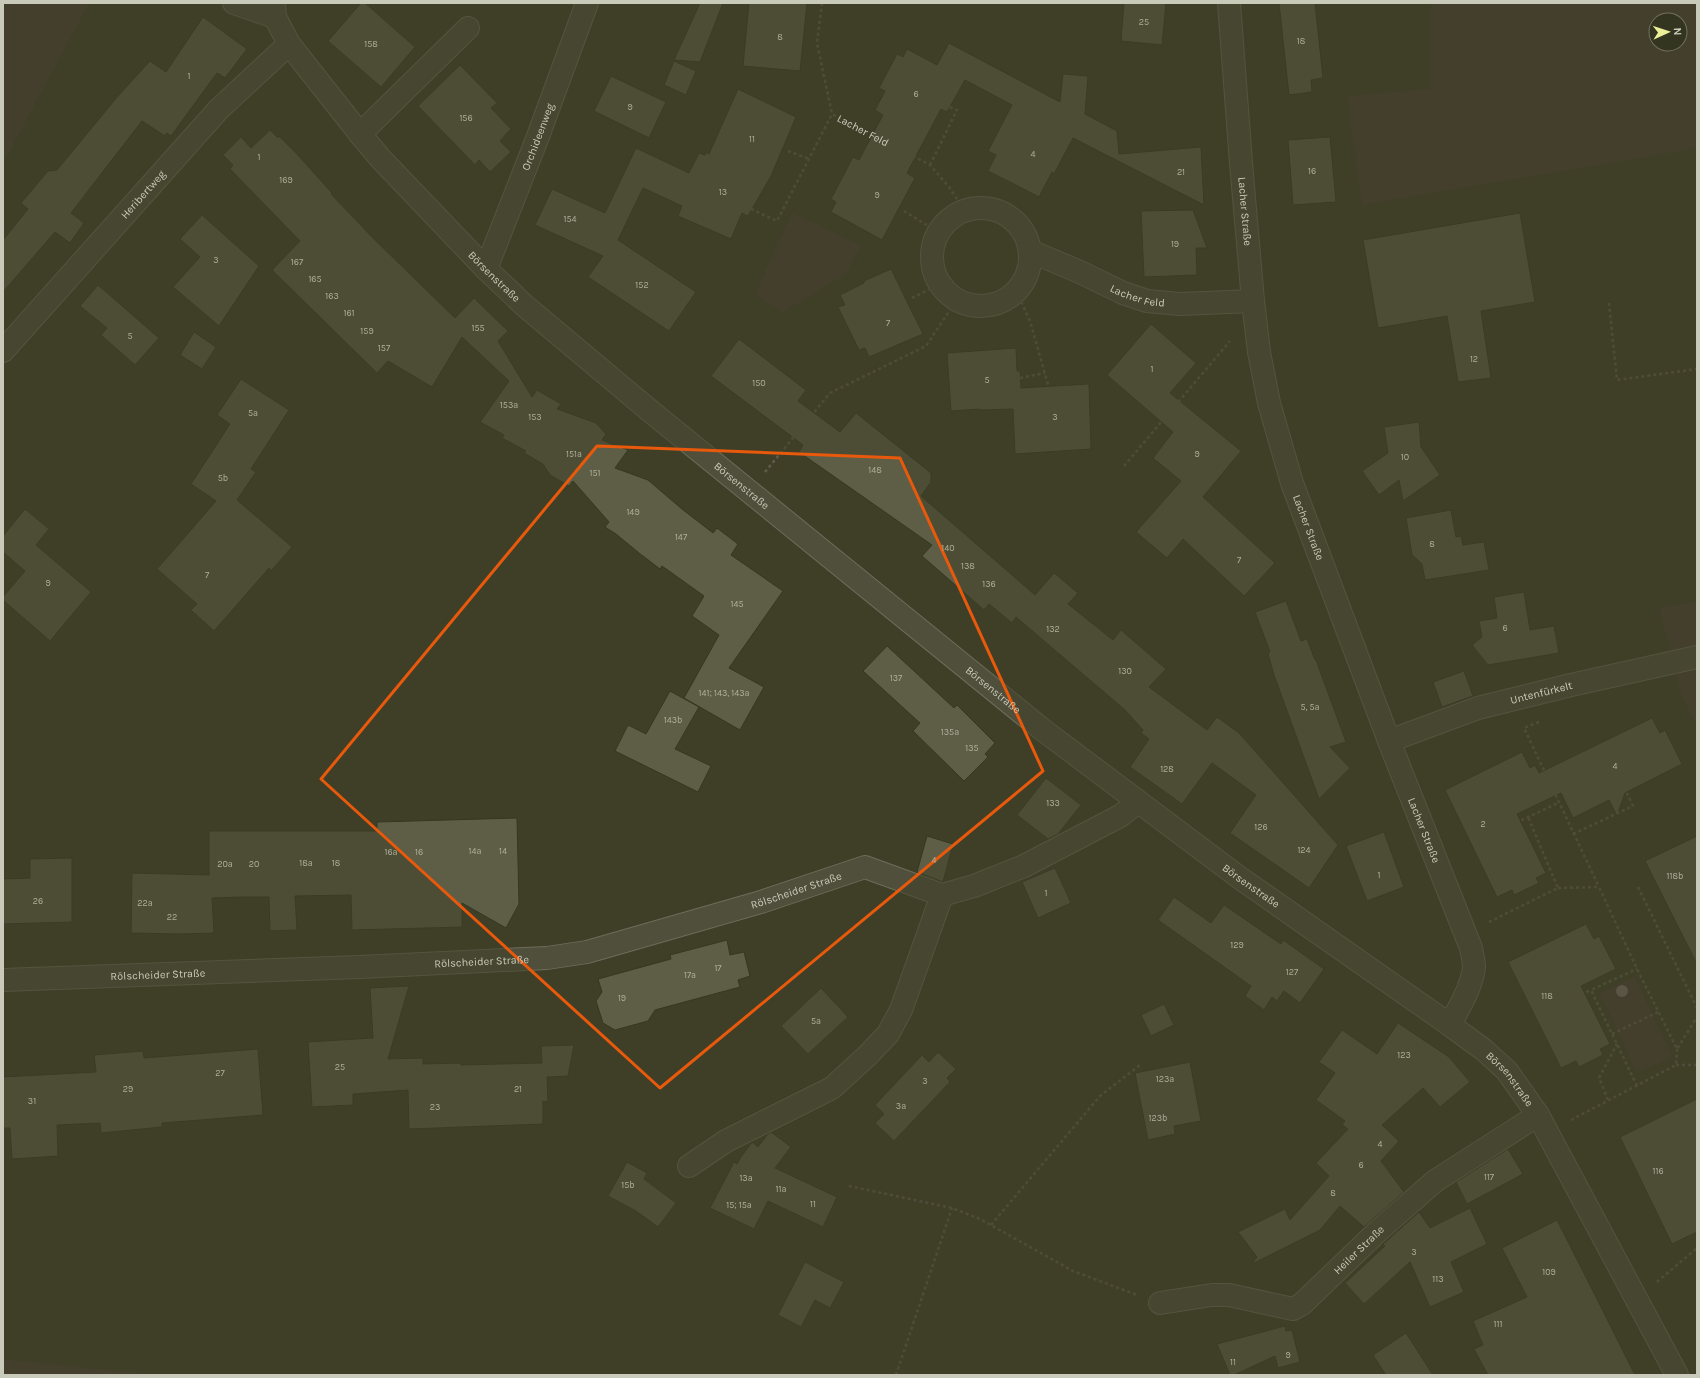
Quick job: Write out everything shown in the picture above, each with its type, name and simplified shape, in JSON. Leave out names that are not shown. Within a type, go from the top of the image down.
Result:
[{"type":"street","points":[[234,3],[275,10]]},
{"type":"street","name":"Orchideenweg","points":[[486,268],[537,139],[587,3]]},
{"type":"street","name":"Lacher Straße","points":[[1229,3],[1253,301],[1257,335],[1269,403],[1292,483],[1389,741],[1471,948],[1474,966],[1468,987],[1450,1025]]},
{"type":"street","name":"Börsenstraße","points":[[275,10],[289,44],[380,158],[486,268],[525,306],[749,492],[1042,730],[1240,878],[1450,1025],[1484,1050],[1507,1071],[1542,1123],[1677,1375]]},
{"type":"street","points":[[360,134],[468,28]]},
{"type":"street","name":"Heribertweg","points":[[3,351],[219,109],[289,44]]},
{"type":"street","points":[[985,207],[999,210],[1012,218],[1022,230],[1028,243],[1030,251],[1028,273],[1016,291],[1000,302],[987,306],[973,306],[956,300],[948,295],[934,274],[931,261],[932,248],[938,232],[944,223],[964,210],[985,207]]},
{"type":"street","name":"Lacher Feld","points":[[1030,251],[1080,272],[1123,293],[1147,301],[1180,304],[1253,301]]},
{"type":"street","name":"Untenfürkelt","points":[[1389,741],[1478,708],[1697,657]]},
{"type":"street","points":[[689,1166],[726,1141],[832,1088],[868,1055],[888,1034],[901,1010],[942,895],[974,886],[1024,866],[1120,816],[1138,802]]},
{"type":"street","name":"Rölscheider Straße","points":[[3,980],[360,968],[547,958],[587,952],[659,932],[761,902],[865,867],[942,895]]},
{"type":"street","name":"Heiler Straße","points":[[1160,1303],[1212,1295],[1229,1295],[1293,1309],[1302,1304],[1378,1231],[1435,1181],[1542,1123]]},
{"type":"path","name":"Lacher Feld","points":[[750,209],[778,221],[832,114],[817,43],[822,3]]},
{"type":"path","points":[[930,165],[957,110],[949,107]]},
{"type":"path","name":"Lacher Feld","points":[[832,114],[930,165],[949,187],[964,210]]},
{"type":"path","points":[[788,151],[809,159]]},
{"type":"path","points":[[904,211],[938,232]]},
{"type":"path","points":[[912,298],[940,284]]},
{"type":"path","points":[[1016,291],[1030,321],[1049,388]]},
{"type":"path","points":[[749,492],[830,393],[926,346],[956,300]]},
{"type":"path","points":[[1609,303],[1617,380],[1697,369]]},
{"type":"path","points":[[1124,466],[1232,338],[1257,335]]},
{"type":"path","points":[[1020,378],[1045,373]]},
{"type":"path","points":[[1546,719],[1524,728],[1637,969],[1677,1049]]},
{"type":"path","points":[[1573,834],[1633,806],[1621,781]]},
{"type":"path","points":[[1505,828],[1558,803]]},
{"type":"path","points":[[1528,817],[1558,888]]},
{"type":"path","points":[[1465,934],[1558,888],[1599,887]]},
{"type":"path","points":[[1638,887],[1697,1008]]},
{"type":"path","points":[[1570,1000],[1637,969]]},
{"type":"path","points":[[1592,990],[1637,1086]]},
{"type":"path","points":[[1612,1034],[1658,1012]]},
{"type":"path","points":[[1676,1065],[1677,1049],[1697,1017]]},
{"type":"path","points":[[1608,1100],[1599,1078],[1617,1044]]},
{"type":"path","points":[[991,1225],[1100,1096],[1140,1065]]},
{"type":"path","points":[[1542,1123],[1608,1100],[1676,1065],[1697,1065]]},
{"type":"path","points":[[850,1186],[952,1208],[980,1219],[1073,1271],[1160,1303]]},
{"type":"path","points":[[896,1375],[952,1208]]},
{"type":"path","points":[[1636,1299],[1697,1248]]},
{"type":"highlighted area","points":[[597,446],[900,458],[1043,771],[660,1088],[321,779]]},
{"type":"shaded area","points":[[3,3],[89,3],[3,164]]},
{"type":"shaded area","points":[[1431,3],[1697,3],[1697,148],[1362,205],[1347,96],[1431,89]]},
{"type":"shaded area","points":[[792,213],[861,245],[846,274],[783,312],[755,294]]},
{"type":"shaded area","points":[[1697,602],[1697,727],[1682,696],[1659,607]]},
{"type":"shaded area","points":[[1635,977],[1672,1057],[1637,1073],[1600,993]]},
{"type":"shaded area","points":[[3,1359],[153,1375],[3,1375]]},
{"type":"building","points":[[361,3],[365,3],[415,47],[381,87],[328,41]]},
{"type":"building","points":[[700,3],[723,3],[700,62],[674,60]]},
{"type":"building","points":[[749,3],[807,3],[800,71],[743,66]]},
{"type":"building","points":[[1124,3],[1166,3],[1162,45],[1121,41]]},
{"type":"building","points":[[1279,3],[1315,3],[1323,78],[1311,80],[1312,92],[1289,95]]},
{"type":"building","points":[[203,17],[247,49],[225,78],[217,73],[171,136],[167,133],[165,136],[142,121],[71,213],[84,223],[70,243],[55,232],[3,292],[3,240],[28,209],[21,203],[48,171],[57,170],[118,96],[150,61],[166,72]]},
{"type":"building","points":[[949,43],[1060,102],[1063,74],[1088,76],[1085,114],[1117,131],[1119,154],[1201,147],[1204,205],[1073,138],[1054,174],[1052,172],[1039,197],[988,171],[996,155],[988,151],[1012,105],[965,80],[947,112],[941,109],[907,173],[915,178],[882,240],[831,212],[836,202],[831,199],[853,157],[859,160],[883,115],[875,110],[885,91],[879,88],[897,54],[903,57],[907,49],[937,65]]},
{"type":"building","points":[[674,61],[696,71],[686,95],[664,85]]},
{"type":"building","points":[[460,65],[497,103],[491,108],[511,129],[500,141],[511,152],[490,172],[479,160],[475,165],[418,106]]},
{"type":"building","points":[[611,76],[666,102],[649,138],[594,111]]},
{"type":"building","points":[[738,89],[796,117],[771,176],[748,216],[742,213],[731,239],[678,216],[682,206],[643,188],[618,240],[696,292],[669,331],[588,277],[603,256],[535,225],[552,189],[605,213],[636,148],[689,173],[699,153],[705,155],[706,152],[709,154]]},
{"type":"building","points":[[270,130],[278,138],[279,136],[296,153],[332,193],[331,194],[373,238],[455,318],[474,298],[508,331],[498,341],[532,397],[537,390],[561,404],[557,409],[596,423],[606,434],[602,440],[628,450],[615,468],[648,480],[713,533],[717,528],[738,544],[731,555],[783,591],[729,668],[764,687],[740,730],[684,698],[719,635],[692,616],[704,596],[662,566],[660,569],[605,527],[609,522],[573,481],[569,486],[550,475],[543,464],[524,453],[526,451],[502,438],[504,435],[480,422],[509,381],[462,337],[432,387],[388,361],[377,373],[272,270],[300,241],[230,169],[233,165],[223,155],[241,137],[251,148]]},
{"type":"building","points":[[1330,137],[1336,202],[1293,205],[1288,140]]},
{"type":"building","points":[[1193,210],[1207,248],[1196,248],[1197,275],[1144,277],[1141,211]]},
{"type":"building","points":[[1520,213],[1535,302],[1481,311],[1491,378],[1458,382],[1447,316],[1378,328],[1363,240]]},
{"type":"building","points":[[202,215],[259,266],[219,326],[173,287],[200,257],[180,239]]},
{"type":"building","points":[[891,269],[923,334],[869,357],[865,348],[859,350],[838,307],[845,305],[840,295],[864,283],[864,281]]},
{"type":"building","points":[[98,285],[159,338],[135,365],[101,335],[107,328],[80,306]]},
{"type":"building","points":[[1151,324],[1196,363],[1170,393],[1241,451],[1203,497],[1275,563],[1244,596],[1183,539],[1167,558],[1136,532],[1181,481],[1153,458],[1173,432],[1107,375]]},
{"type":"building","points":[[194,332],[216,347],[202,369],[180,355]]},
{"type":"building","points":[[739,339],[806,390],[798,401],[840,432],[856,413],[931,473],[931,482],[921,496],[1035,595],[1054,573],[1078,593],[1068,604],[1113,640],[1121,630],[1166,669],[1149,687],[1207,730],[1217,717],[1239,733],[1338,845],[1309,888],[1230,833],[1256,795],[1212,763],[1182,804],[1130,767],[1149,739],[1141,733],[1143,730],[1125,710],[1016,617],[1012,623],[989,604],[984,610],[922,556],[932,545],[799,452],[803,445],[711,376]]},
{"type":"building","points":[[1016,348],[1017,371],[1020,371],[1021,388],[1089,384],[1091,449],[1015,454],[1013,409],[951,411],[947,353]]},
{"type":"building","points":[[241,379],[289,410],[251,469],[256,472],[237,500],[292,547],[271,571],[269,568],[214,631],[191,610],[197,604],[157,569],[216,501],[191,484],[230,424],[217,415]]},
{"type":"building","points":[[1419,422],[1421,447],[1440,475],[1403,501],[1399,480],[1379,495],[1362,471],[1388,453],[1384,427]]},
{"type":"building","points":[[25,509],[49,529],[36,545],[91,592],[50,641],[3,600],[3,597],[25,571],[3,552],[3,536]]},
{"type":"building","points":[[1451,510],[1456,537],[1461,536],[1463,545],[1484,542],[1489,570],[1425,580],[1422,564],[1412,555],[1406,518]]},
{"type":"building","points":[[1524,592],[1530,630],[1554,626],[1559,653],[1488,665],[1472,645],[1482,637],[1479,621],[1497,618],[1494,597]]},
{"type":"building","points":[[1286,601],[1301,641],[1307,639],[1316,660],[1346,742],[1330,747],[1350,768],[1319,799],[1274,675],[1268,654],[1270,652],[1255,612]]},
{"type":"building","points":[[887,646],[954,708],[957,705],[995,743],[985,754],[988,757],[964,781],[913,731],[920,723],[863,671]]},
{"type":"building","points":[[1464,671],[1473,696],[1442,707],[1433,682]]},
{"type":"building","points":[[670,691],[699,707],[675,749],[711,766],[698,792],[615,751],[628,725],[646,734]]},
{"type":"building","points":[[1652,718],[1660,733],[1665,730],[1682,764],[1625,793],[1617,816],[1609,800],[1573,818],[1561,793],[1517,814],[1546,873],[1536,878],[1539,883],[1514,895],[1512,890],[1497,897],[1445,790],[1522,752],[1530,768],[1535,765],[1539,773]]},
{"type":"building","points":[[1046,778],[1081,805],[1058,834],[1048,839],[1017,815]]},
{"type":"building","points":[[517,818],[519,904],[506,928],[462,903],[462,927],[352,930],[351,895],[295,896],[297,930],[270,931],[269,897],[241,897],[212,898],[214,933],[131,933],[132,873],[209,875],[209,831],[377,831],[377,822]]},
{"type":"building","points":[[1384,832],[1404,887],[1367,901],[1346,846]]},
{"type":"building","points":[[927,836],[953,844],[943,882],[917,872]]},
{"type":"building","points":[[1697,836],[1697,964],[1645,861]]},
{"type":"building","points":[[72,858],[72,922],[3,924],[3,879],[30,878],[30,859]]},
{"type":"building","points":[[1055,868],[1071,903],[1038,918],[1022,882]]},
{"type":"building","points":[[1174,897],[1211,923],[1224,905],[1281,944],[1283,940],[1324,969],[1300,1003],[1284,991],[1277,1001],[1272,997],[1264,1010],[1245,996],[1251,986],[1158,920]]},
{"type":"building","points":[[1586,924],[1594,939],[1599,936],[1616,969],[1581,986],[1610,1044],[1600,1049],[1603,1055],[1579,1067],[1576,1061],[1561,1068],[1508,962]]},
{"type":"building","points":[[727,940],[730,955],[744,952],[750,976],[738,980],[740,987],[655,1010],[648,1021],[615,1030],[603,1023],[596,1001],[602,992],[598,979],[671,959],[670,955]]},
{"type":"building","points":[[409,986],[388,1059],[423,1058],[423,1064],[461,1063],[461,1065],[542,1063],[541,1046],[574,1045],[568,1076],[547,1077],[548,1102],[543,1101],[543,1124],[409,1129],[408,1090],[353,1094],[353,1105],[312,1107],[308,1042],[373,1038],[370,988]]},
{"type":"building","points":[[821,988],[848,1017],[808,1054],[781,1026]]},
{"type":"building","points":[[1164,1004],[1174,1025],[1151,1036],[1141,1015]]},
{"type":"building","points":[[1398,1023],[1449,1057],[1470,1082],[1440,1107],[1423,1088],[1382,1125],[1399,1141],[1381,1161],[1404,1192],[1364,1227],[1340,1206],[1320,1230],[1254,1263],[1253,1262],[1257,1257],[1238,1232],[1285,1209],[1290,1220],[1329,1176],[1316,1163],[1348,1129],[1342,1125],[1345,1121],[1316,1100],[1335,1073],[1319,1062],[1342,1030],[1377,1054]]},
{"type":"building","points":[[258,1049],[263,1115],[162,1123],[162,1127],[101,1133],[100,1123],[57,1125],[58,1156],[12,1159],[10,1128],[3,1128],[3,1077],[96,1072],[94,1055],[143,1051],[144,1058]]},
{"type":"building","points":[[938,1052],[956,1069],[947,1078],[950,1082],[894,1141],[875,1123],[884,1114],[875,1105],[922,1055],[929,1062]]},
{"type":"building","points":[[1190,1062],[1201,1121],[1174,1126],[1175,1134],[1148,1140],[1135,1073]]},
{"type":"building","points":[[1697,1099],[1697,1232],[1672,1244],[1620,1137]]},
{"type":"building","points":[[771,1132],[791,1147],[775,1168],[837,1197],[823,1227],[768,1201],[754,1229],[710,1208],[734,1162],[737,1164],[752,1142],[758,1147]]},
{"type":"building","points":[[1508,1149],[1523,1174],[1467,1204],[1456,1182]]},
{"type":"building","points":[[627,1162],[647,1173],[644,1179],[676,1203],[658,1227],[636,1211],[608,1196]]},
{"type":"building","points":[[1470,1208],[1487,1244],[1451,1262],[1464,1292],[1430,1307],[1410,1262],[1364,1304],[1345,1283],[1385,1246],[1383,1244],[1419,1212],[1430,1228]]},
{"type":"building","points":[[1557,1220],[1635,1375],[1488,1375],[1474,1349],[1483,1345],[1473,1321],[1527,1297],[1502,1248]]},
{"type":"building","points":[[805,1262],[844,1282],[830,1308],[815,1300],[801,1327],[778,1315]]},
{"type":"building","points":[[1285,1326],[1286,1331],[1292,1330],[1300,1362],[1278,1368],[1275,1356],[1234,1375],[1230,1375],[1217,1344]]},
{"type":"building","points":[[1406,1333],[1433,1375],[1386,1375],[1373,1355]]}]
